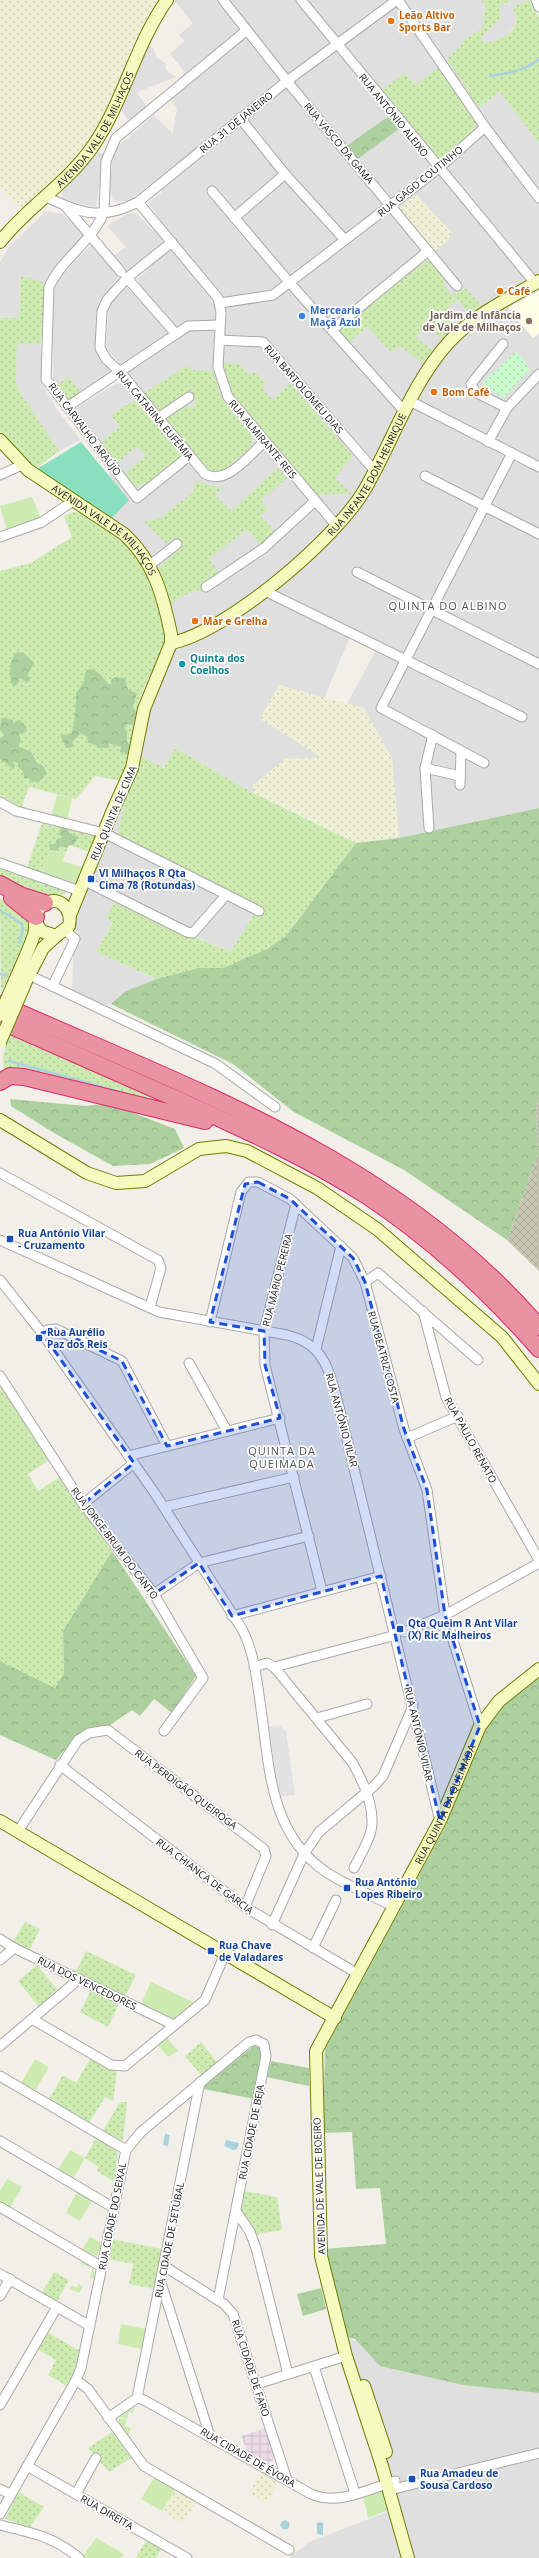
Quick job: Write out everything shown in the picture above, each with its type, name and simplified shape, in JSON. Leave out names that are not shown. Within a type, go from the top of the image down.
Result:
[{"type":"highway","points":[[0,884],[20,895],[50,902]]},
{"type":"highway","points":[[0,892],[27,908],[36,919]]},
{"type":"highway","points":[[0,999],[100,1043],[307,1144],[385,1190],[457,1245],[504,1289],[539,1327]]},
{"type":"highway","points":[[0,1004],[206,1096]]},
{"type":"highway","points":[[0,1021],[242,1128],[314,1164],[393,1214],[443,1253],[482,1288],[539,1349]]},
{"type":"highway","points":[[0,1082],[10,1076],[24,1077],[182,1114],[243,1136],[317,1173],[371,1206],[482,1288]]},
{"type":"street","name":"AVENIDA VALE DE MILHAÇOS","points":[[0,242],[20,219],[46,197],[78,165],[99,137],[141,43],[167,0]]},
{"type":"street","name":"RUA VASCO DA GAMA","points":[[223,0],[457,286]]},
{"type":"street","name":"RUA ANTÓNIO ALEIXO","points":[[301,0],[438,168],[537,282]]},
{"type":"street","name":"RUA 31 DE JANEIRO","points":[[46,197],[85,214],[104,212],[138,202],[287,80],[338,45],[398,0]]},
{"type":"street","points":[[398,0],[485,127],[539,198]]},
{"type":"street","points":[[536,0],[539,7]]},
{"type":"street","points":[[104,212],[106,161],[116,138],[247,30]]},
{"type":"street","points":[[240,118],[285,174],[344,240]]},
{"type":"street","name":"RUA GAGO COUTINHO","points":[[220,303],[270,296],[391,205],[438,168],[485,127]]},
{"type":"street","points":[[234,218],[285,174]]},
{"type":"street","points":[[212,191],[332,330],[407,406],[512,453],[539,467]]},
{"type":"street","points":[[138,202],[215,293],[220,303]]},
{"type":"street","name":"RUA 31 DE JANEIRO","points":[[65,206],[176,334]]},
{"type":"street","name":"RUA CARVALHO ARAÚJO","points":[[104,212],[90,236],[56,273],[49,287],[46,379],[137,498],[189,456]]},
{"type":"street","name":"RUA CATARINA EUFÉMIA","points":[[172,242],[124,275],[107,300],[102,311],[100,341],[102,354],[121,373],[205,474],[217,478],[228,474],[264,442]]},
{"type":"street","points":[[332,330],[428,251]]},
{"type":"street","name":"RUA INFANTE DOM HENRIQUE","points":[[171,643],[188,639],[216,626],[265,590],[316,546],[336,525],[365,490],[407,406],[449,342],[486,311],[537,282]]},
{"type":"street","name":"RUA ALMIRANTE REIS","points":[[220,303],[218,367],[224,390],[233,405],[336,525]]},
{"type":"street","points":[[67,407],[121,373],[192,324],[220,325]]},
{"type":"street","name":"RUA BARTOLOMEU DIAS","points":[[219,340],[263,342],[374,470]]},
{"type":"street","points":[[503,344],[471,384],[475,392],[506,408]]},
{"type":"street","points":[[488,442],[506,408],[539,374]]},
{"type":"street","points":[[158,418],[189,397]]},
{"type":"street","name":"AVENIDA VALE DE MILHAÇOS","points":[[0,440],[22,464],[73,501],[124,534],[140,550],[150,565],[168,620],[171,643]]},
{"type":"street","points":[[484,763],[381,708],[486,507],[512,453]]},
{"type":"street","points":[[0,475],[22,464]]},
{"type":"street","points":[[425,476],[539,534]]},
{"type":"street","points":[[0,537],[42,522],[73,501]]},
{"type":"street","points":[[206,587],[260,551],[315,501]]},
{"type":"street","points":[[150,565],[177,544]]},
{"type":"street","points":[[357,572],[539,664]]},
{"type":"street","points":[[265,590],[522,717]]},
{"type":"street","name":"RUA QUINTA DE CIMA","points":[[70,915],[132,768],[144,709],[171,643]]},
{"type":"street","points":[[429,828],[425,768],[432,735]]},
{"type":"street","points":[[425,768],[460,780],[461,751]]},
{"type":"street","points":[[0,802],[16,811],[104,833],[259,911]]},
{"type":"street","points":[[0,863],[82,886],[193,933],[226,895]]},
{"type":"street","points":[[0,1042],[24,977],[36,919],[50,902],[82,886]]},
{"type":"street","points":[[0,1015],[43,948],[61,933],[71,920],[70,915],[63,904],[50,902]]},
{"type":"street","points":[[36,919],[46,934],[61,933],[75,939],[53,985]]},
{"type":"street","points":[[24,977],[53,985],[216,1064],[275,1107]]},
{"type":"street","points":[[0,1120],[94,1177],[116,1183],[145,1180],[199,1149],[226,1146],[247,1151],[317,1188],[377,1229],[502,1337],[539,1384]]},
{"type":"street","points":[[0,1173],[158,1260],[160,1268],[150,1307]]},
{"type":"street","name":"RUA BEATRIZ COSTA","points":[[210,1322],[245,1184],[254,1181],[258,1182],[296,1204],[353,1258],[365,1282],[407,1438],[427,1490],[445,1615],[480,1726]]},
{"type":"street","name":"RUA MÁRIO PEREIRA","points":[[296,1204],[264,1331],[265,1365],[280,1418],[322,1591]]},
{"type":"street","name":"RUA ANTÓNIO VILAR","points":[[0,1240],[167,1314],[295,1337],[316,1349],[330,1372],[381,1576],[400,1633],[412,1706],[440,1822]]},
{"type":"street","points":[[316,1349],[341,1246]]},
{"type":"street","points":[[365,1282],[378,1274],[423,1311],[478,1360]]},
{"type":"street","points":[[0,1280],[42,1334],[164,1507],[247,1640],[254,1667],[275,1801],[287,1830],[304,1854],[327,1872],[394,1907]]},
{"type":"street","name":"RUA PAULO RENATO","points":[[423,1311],[446,1397],[539,1562]]},
{"type":"street","points":[[42,1334],[47,1330],[56,1329],[122,1361],[167,1446]]},
{"type":"street","points":[[189,1363],[227,1431]]},
{"type":"street","name":"RUA JORGE BRUM DO CANTO","points":[[0,1376],[83,1504],[154,1594],[203,1678],[164,1731]]},
{"type":"street","points":[[407,1438],[458,1416]]},
{"type":"street","points":[[83,1504],[131,1459],[167,1446],[280,1418]]},
{"type":"street","points":[[164,1507],[294,1476]]},
{"type":"street","points":[[154,1594],[199,1563],[309,1536]]},
{"type":"street","points":[[274,1667],[400,1633],[445,1615],[539,1562]]},
{"type":"street","points":[[232,1616],[381,1576]]},
{"type":"street","points":[[254,1667],[267,1663],[274,1667],[352,1762],[367,1792],[372,1828],[354,1868]]},
{"type":"street","name":"RUA QUINTA DA QUEIMADA","points":[[335,2018],[440,1822],[480,1726],[499,1701],[539,1669]]},
{"type":"street","points":[[317,1718],[367,1704]]},
{"type":"street","points":[[272,1925],[304,1854],[325,1825],[367,1792],[383,1776],[412,1706]]},
{"type":"street","name":"RUA PERDIGÃO QUEIROGA","points":[[18,1831],[60,1765],[83,1735],[98,1730],[108,1730],[262,1846],[266,1856],[245,1907]]},
{"type":"street","name":"RUA CHIANCA DE GARCIA","points":[[60,1765],[245,1907],[272,1925],[358,1974]]},
{"type":"street","points":[[0,1821],[335,2018]]},
{"type":"street","points":[[313,1948],[336,1900]]},
{"type":"street","name":"RUA DOS VENCEDORES","points":[[0,1939],[14,1948],[174,2025]]},
{"type":"street","points":[[0,1960],[14,1948]]},
{"type":"street","points":[[32,2019],[111,2065],[120,2067],[129,2064],[205,2000],[225,1954]]},
{"type":"street","points":[[0,2046],[79,1979]]},
{"type":"street","name":"AVENIDA DE VALE DE BOEIRO","points":[[335,2018],[316,2052],[316,2121],[321,2256],[346,2356],[392,2486],[415,2558]]},
{"type":"street","name":"RUA CIDADE DE BEJA","points":[[200,2082],[252,2040],[260,2041],[267,2048],[218,2300]]},
{"type":"street","points":[[0,2076],[126,2150]]},
{"type":"street","name":"RUA CIDADE DO SEIXAL","points":[[0,2514],[76,2380],[90,2326],[126,2150],[140,2132],[200,2082]]},
{"type":"street","name":"RUA CIDADE DE SETÚBAL","points":[[137,2398],[200,2082]]},
{"type":"street","points":[[0,2141],[114,2208]]},
{"type":"street","points":[[0,2207],[102,2267]]},
{"type":"street","points":[[236,2211],[250,2232],[256,2248],[288,2374]]},
{"type":"street","name":"RUA CIDADE DE FARO","points":[[164,2266],[229,2308],[236,2320],[287,2480]]},
{"type":"street","points":[[0,2274],[90,2326]]},
{"type":"street","points":[[0,2296],[10,2279]]},
{"type":"street","points":[[160,2282],[210,2436]]},
{"type":"street","points":[[0,2405],[57,2307]]},
{"type":"street","points":[[256,2384],[346,2356]]},
{"type":"street","points":[[314,2367],[355,2494]]},
{"type":"street","points":[[76,2380],[88,2389],[144,2466],[289,2550]]},
{"type":"street","points":[[108,2418],[137,2398]]},
{"type":"street","name":"RUA CIDADE DE ÉVORA","points":[[137,2398],[150,2402],[287,2480],[323,2498],[337,2498],[539,2453]]},
{"type":"street","points":[[76,2494],[96,2458]]},
{"type":"street","name":"RUA DIREITA","points":[[27,2466],[187,2558]]},
{"type":"street","name":"AVENIDA DE VALE DE BOEIRO","points":[[392,2486],[408,2558]]},
{"type":"street","points":[[0,2489],[10,2494]]},
{"type":"street","points":[[0,2525],[48,2537],[65,2546],[79,2558]]},
{"type":"highlighted area","points":[[258,1182],[290,1199],[353,1258],[365,1282],[404,1429],[427,1490],[445,1615],[480,1726],[440,1821],[381,1576],[232,1616],[199,1563],[154,1594],[83,1504],[134,1463],[42,1333],[56,1329],[122,1361],[167,1446],[280,1418],[265,1365],[264,1331],[210,1322],[245,1184]]},
{"type":"shaded area","points":[[0,0],[162,0],[96,135],[55,182],[21,209],[0,188]]},
{"type":"shaded area","points":[[174,0],[530,0],[513,7],[517,22],[507,35],[474,57],[539,143],[539,808],[399,838],[392,759],[364,708],[347,704],[376,650],[350,637],[324,698],[279,685],[321,757],[253,785],[253,793],[175,748],[164,768],[143,757],[255,913],[230,952],[197,937],[113,921],[96,952],[157,979],[127,991],[111,1004],[103,1005],[72,990],[75,909],[136,760],[166,635],[100,524],[118,429],[99,444],[73,410],[116,384],[120,383],[125,388],[130,363],[123,367],[106,348],[109,305],[127,287],[141,302],[143,290],[137,279],[147,271],[150,255],[127,272],[113,256],[126,247],[107,226],[127,214],[136,213],[154,231],[157,215],[148,203],[161,193],[165,173],[131,200],[114,202],[109,189],[114,150],[154,115],[172,133],[172,137],[177,108],[170,99],[180,91],[184,71],[170,54],[184,41],[179,35],[193,23]],"holes":[[[121,409],[118,425],[111,415]]]},
{"type":"shaded area","points":[[146,43],[154,49],[156,57],[165,63],[166,70],[176,77],[137,92],[147,107],[128,121],[119,105]]},
{"type":"shaded area","points":[[96,150],[104,155],[96,207],[63,200],[61,189],[71,181]]},
{"type":"shaded area","points":[[416,194],[452,233],[448,240],[434,252],[398,209]]},
{"type":"shaded area","points":[[46,211],[62,214],[83,232],[84,238],[45,283],[21,276],[19,318],[0,318],[0,263],[8,248]]},
{"type":"shaded area","points":[[91,245],[119,276],[100,302],[96,313],[97,352],[112,374],[82,395],[56,385],[53,381],[53,293],[58,278]]},
{"type":"shaded area","name":"Jardim de Infância de Vale de Milhaços","points":[[539,291],[539,333],[533,338],[508,308]]},
{"type":"shaded area","points":[[16,342],[41,344],[42,384],[56,408],[80,440],[59,451],[20,392],[16,382]]},
{"type":"shaded area","points":[[279,685],[364,708],[392,759],[399,838],[356,843],[253,793],[253,785],[285,759],[321,757],[260,719]]},
{"type":"shaded area","points":[[539,1092],[539,1271],[507,1240],[538,1153],[536,1113]]},
{"type":"shaded area","points":[[280,1726],[286,1731],[295,1795],[279,1797],[269,1727]]},
{"type":"shaded area","points":[[346,2337],[463,2385],[539,2393],[539,2558],[289,2558],[309,2542],[392,2510]]},
{"type":"shaded area","points":[[266,2428],[275,2458],[270,2463],[247,2451],[241,2436]]},
{"type":"shaded area","points":[[261,2471],[279,2481],[267,2503],[249,2493]]},
{"type":"shaded area","points":[[175,2490],[196,2502],[183,2524],[162,2511]]},
{"type":"green space","points":[[480,0],[512,0],[500,5],[500,18],[481,38],[483,43],[499,40],[511,31],[517,22],[513,7],[529,0],[539,18],[539,143],[499,91],[479,108],[447,59],[466,39],[482,29],[486,5]]},
{"type":"green space","points":[[441,66],[477,120],[471,136],[441,158],[436,158],[380,91],[405,73],[415,85]]},
{"type":"green space","points":[[389,116],[399,129],[356,160],[345,147]]},
{"type":"green space","points":[[424,262],[433,262],[447,279],[443,282],[451,296],[466,288],[482,307],[471,316],[457,299],[448,307],[458,325],[444,340],[426,326],[416,337],[433,351],[422,363],[400,346],[391,352],[367,326],[348,344],[338,331]]},
{"type":"green space","points":[[21,275],[45,283],[41,344],[17,343],[16,382],[20,392],[59,451],[35,469],[8,443],[0,431],[0,318],[19,318]]},
{"type":"green space","points":[[517,351],[530,369],[504,398],[481,384]]},
{"type":"green space","points":[[224,363],[238,363],[250,375],[256,372],[266,384],[262,388],[273,400],[290,383],[353,456],[335,478],[353,495],[316,494],[234,399],[225,377]]},
{"type":"green space","points":[[188,365],[191,370],[213,371],[222,399],[253,437],[251,448],[218,475],[206,471],[165,421],[165,418],[184,405],[191,409],[196,404],[192,393],[162,413],[158,413],[143,394]]},
{"type":"green space","points":[[69,377],[82,395],[70,404],[56,385]]},
{"type":"green space","points":[[135,400],[178,450],[180,456],[177,461],[160,477],[140,486],[134,486],[124,474],[146,456],[138,446],[116,464],[99,444],[120,427],[111,415]]},
{"type":"green space","points":[[81,442],[129,500],[112,518],[74,498],[37,469]]},
{"type":"green space","points":[[278,468],[287,478],[261,500],[268,510],[260,516],[277,533],[262,546],[247,529],[209,559],[219,572],[202,586],[206,591],[194,590],[169,604],[159,567],[182,547],[174,536],[168,545],[144,522],[162,517],[194,491],[195,481],[223,488],[215,495],[231,511]]},
{"type":"green space","points":[[32,497],[41,518],[7,530],[0,506]]},
{"type":"green space","points":[[73,512],[81,513],[128,542],[152,580],[166,639],[162,653],[139,700],[127,767],[121,781],[95,776],[76,799],[29,787],[21,808],[0,795],[0,571],[31,563],[72,537],[64,516]]},
{"type":"green space","points":[[17,652],[24,653],[34,663],[28,674],[30,681],[26,682],[20,678],[16,686],[12,685],[10,668],[12,660]]},
{"type":"green space","points":[[89,669],[97,672],[108,684],[111,684],[111,680],[116,677],[125,678],[128,690],[137,693],[133,707],[136,712],[133,725],[126,724],[124,727],[127,731],[127,742],[131,746],[129,755],[120,752],[121,747],[108,743],[109,748],[97,748],[96,745],[88,743],[87,737],[81,733],[72,742],[74,747],[66,748],[60,735],[71,734],[74,720],[76,693],[84,682],[85,673]]},
{"type":"green space","points":[[1,718],[13,720],[13,725],[17,720],[20,720],[26,726],[26,732],[19,734],[21,741],[18,746],[31,752],[37,763],[43,766],[47,773],[39,782],[32,782],[28,778],[24,778],[23,771],[18,767],[18,763],[12,761],[15,766],[13,769],[0,759],[0,739],[4,735],[0,730]]},
{"type":"green space","points":[[175,748],[253,793],[356,843],[286,936],[267,949],[223,968],[198,968],[157,979],[96,952],[113,922],[106,918],[114,902],[230,952],[255,913],[123,841],[118,832],[127,792],[143,757],[164,768]]},
{"type":"green space","points":[[57,795],[72,798],[67,820],[51,816]]},
{"type":"green space","points":[[539,808],[539,1092],[536,1113],[538,1153],[507,1240],[404,1170],[294,1112],[233,1064],[111,1004],[126,991],[157,979],[198,968],[223,968],[267,949],[286,936],[356,843],[399,838]]},
{"type":"green space","points":[[42,823],[54,827],[61,826],[98,834],[92,853],[69,845],[65,854],[50,850],[42,873],[27,868]]},
{"type":"green space","points":[[61,826],[69,828],[68,832],[78,837],[74,845],[69,845],[67,848],[61,846],[55,851],[50,850],[49,844],[55,844],[57,839],[63,837],[59,834]]},
{"type":"green space","points":[[50,850],[65,854],[63,861],[84,868],[77,883],[42,873]]},
{"type":"green space","points":[[0,868],[70,890],[65,894],[39,896],[0,877]]},
{"type":"green space","points":[[0,898],[27,914],[29,924],[28,934],[21,954],[1,992]]},
{"type":"green space","points":[[9,1034],[33,1045],[33,1047],[37,1046],[172,1106],[4,1073],[3,1055]]},
{"type":"green space","points":[[10,1099],[86,1106],[108,1103],[175,1129],[184,1148],[150,1164],[113,1166],[54,1133],[11,1106]]},
{"type":"green space","points":[[0,1383],[50,1459],[28,1474],[38,1491],[61,1476],[112,1551],[63,1631],[64,1673],[55,1688],[0,1661]]},
{"type":"green space","points":[[112,1551],[196,1676],[172,1713],[154,1699],[140,1716],[132,1710],[110,1725],[78,1734],[56,1760],[0,1735],[0,1661],[55,1688],[64,1673],[63,1631]]},
{"type":"green space","points":[[539,1671],[539,2393],[463,2385],[380,2366],[355,2339],[346,2337],[323,2249],[386,2244],[380,2188],[356,2189],[352,2132],[323,2133],[325,2049],[446,1825],[484,1727],[502,1704]]},
{"type":"green space","points":[[25,1922],[40,1929],[29,1951],[13,1942]]},
{"type":"green space","points":[[86,1951],[136,1975],[125,1996],[75,1973]]},
{"type":"green space","points":[[37,1965],[57,1989],[39,2007],[18,1981]]},
{"type":"green space","points":[[151,1982],[195,2003],[175,2019],[141,2004]]},
{"type":"green space","points":[[91,1990],[119,2004],[108,2027],[80,2012]]},
{"type":"green space","points":[[167,2038],[178,2051],[168,2057],[158,2045]]},
{"type":"green space","points":[[201,2042],[217,2062],[201,2075],[185,2056]]},
{"type":"green space","points":[[254,2046],[260,2048],[263,2052],[254,2099],[204,2089],[206,2083]]},
{"type":"green space","points":[[35,2059],[49,2067],[35,2091],[21,2083]]},
{"type":"green space","points":[[90,2059],[117,2072],[113,2101],[105,2097],[89,2123],[49,2099],[63,2075],[76,2083]]},
{"type":"green space","points":[[271,2061],[309,2068],[309,2086],[267,2077]]},
{"type":"green space","points":[[120,2102],[127,2102],[123,2141],[103,2131]]},
{"type":"green space","points":[[96,2138],[115,2149],[118,2154],[114,2182],[97,2171],[99,2167],[85,2158]]},
{"type":"green space","points":[[70,2150],[85,2158],[73,2179],[58,2170]]},
{"type":"green space","points":[[7,2179],[22,2187],[10,2208],[0,2202],[0,2191]]},
{"type":"green space","points":[[244,2191],[277,2197],[282,2230],[257,2234],[241,2210]]},
{"type":"green space","points":[[77,2192],[92,2201],[80,2221],[66,2213]]},
{"type":"green space","points":[[90,2237],[102,2243],[97,2256],[82,2250]]},
{"type":"green space","points":[[112,2239],[162,2249],[154,2289],[129,2284],[133,2264],[108,2259]]},
{"type":"green space","points":[[83,2261],[92,2268],[81,2264]]},
{"type":"green space","points":[[93,2268],[94,2269],[94,2279],[90,2277]]},
{"type":"green space","points":[[54,2272],[69,2280],[57,2301],[42,2293]]},
{"type":"green space","points":[[79,2284],[83,2287],[79,2293],[70,2289],[72,2285],[77,2288]]},
{"type":"green space","points":[[321,2288],[326,2309],[303,2316],[297,2294]]},
{"type":"green space","points":[[121,2324],[146,2329],[142,2349],[118,2344]]},
{"type":"green space","points":[[47,2332],[80,2351],[75,2372],[67,2386],[48,2375],[56,2360],[37,2349]]},
{"type":"green space","points":[[135,2407],[133,2413],[129,2412],[127,2419],[119,2417]]},
{"type":"green space","points":[[119,2418],[127,2420],[125,2426],[131,2428],[128,2437],[119,2425]]},
{"type":"green space","points":[[112,2432],[131,2458],[109,2472],[88,2448]]},
{"type":"green space","points":[[154,2478],[175,2490],[162,2511],[141,2499]]},
{"type":"green space","points":[[379,2491],[384,2492],[391,2509],[368,2518],[363,2496]]},
{"type":"green space","points":[[18,2492],[44,2507],[30,2527],[5,2519]]},
{"type":"green space","points":[[96,2538],[124,2554],[121,2558],[85,2558],[83,2556]]},
{"type":"green space","points":[[146,2540],[161,2549],[156,2558],[136,2558]]},
{"type":"water","points":[[165,2134],[170,2135],[168,2146],[163,2145]]},
{"type":"water","points":[[226,2140],[239,2143],[237,2149],[233,2150],[224,2146]]},
{"type":"water","points":[[283,2521],[287,2521],[289,2525],[287,2529],[283,2529],[281,2527],[281,2523]]},
{"type":"water","points":[[317,2523],[323,2523],[323,2535],[317,2534]]},
{"type":"waterway","points":[[490,76],[522,69],[539,59]]},
{"type":"waterway","points":[[0,910],[22,924],[23,929],[19,943]]},
{"type":"waterway","points":[[0,974],[8,976]]},
{"type":"waterway","points":[[9,1061],[128,1094]]},
{"type":"place","name":"Leão Altivo Sports Bar","points":[[391,21]]},
{"type":"place","name":"Café","points":[[500,291]]},
{"type":"place","name":"Mercearia Maçã Azul","points":[[302,316]]},
{"type":"place","name":"Jardim de Infância de Vale de Milhaços","points":[[529,321]]},
{"type":"place","name":"Bom Café","points":[[434,392]]},
{"type":"place","name":"Mar e Grelha","points":[[195,621]]},
{"type":"place","name":"Quinta dos Coelhos","points":[[182,664]]},
{"type":"place","name":"Vl Milhaços R Qta Cima 78 (Rotundas)","points":[[91,879]]},
{"type":"place","name":"Rua António Vilar - Cruzamento","points":[[10,1239]]},
{"type":"place","name":"Rua Aurélio Paz dos Reis","points":[[39,1338]]},
{"type":"place","name":"Qta Queim R Ant Vilar (X) Ric Malheiros","points":[[400,1629]]},
{"type":"place","name":"Rua António Lopes Ribeiro","points":[[347,1888]]},
{"type":"place","name":"Rua Chave de Valadares","points":[[211,1951]]},
{"type":"place","name":"Rua Amadeu de Sousa Cardoso","points":[[412,2479]]},
{"type":"district","name":"QUINTA DO ALBINO","points":[[448,606]]},
{"type":"district","name":"QUINTA DA QUEIMADA","points":[[282,1457]]}]
